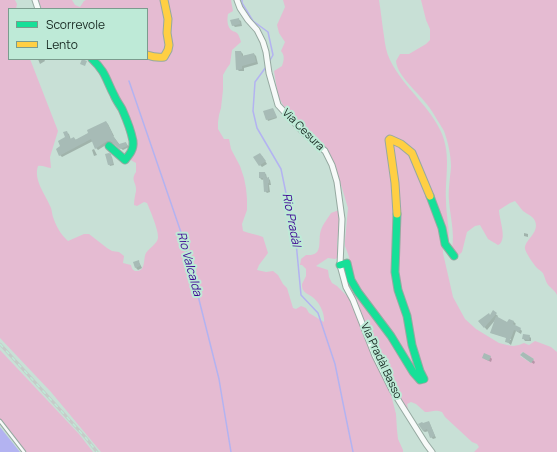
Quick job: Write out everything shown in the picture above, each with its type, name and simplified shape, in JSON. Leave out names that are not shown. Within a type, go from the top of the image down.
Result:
[{"type":"street","points":[[148,54],[156,58],[164,58],[168,50],[168,19],[164,0]]},
{"type":"street","name":"Via Cesura","points":[[237,0],[240,8],[262,39],[266,52],[267,66],[278,105],[302,131],[325,151],[332,165],[337,182],[342,219],[340,265]]},
{"type":"street","points":[[93,60],[101,68],[122,109],[133,142],[131,153],[125,160],[109,146]]},
{"type":"street","points":[[340,265],[347,262],[351,280],[358,292],[391,336],[413,372],[420,380],[424,379],[412,344],[407,316],[398,290],[395,272],[397,212],[395,183],[388,140],[390,139],[401,144],[412,153],[434,205],[442,228],[445,244],[454,256]]},
{"type":"street","name":"Via Pradàl Basso","points":[[340,265],[346,287],[375,356],[392,390],[432,452]]},
{"type":"lane","points":[[0,421],[24,452]]},
{"type":"shaded area","points":[[0,0],[15,0],[17,4],[16,8],[8,8],[8,60],[30,60],[58,131],[50,157],[51,168],[38,166],[37,171],[37,177],[51,208],[57,227],[68,241],[84,234],[89,234],[112,251],[119,252],[124,256],[123,263],[131,265],[133,270],[137,271],[142,269],[145,255],[155,244],[158,235],[147,203],[144,202],[137,206],[134,205],[136,188],[134,175],[136,172],[136,163],[129,159],[130,140],[114,96],[93,60],[148,60],[148,57],[158,61],[164,60],[171,51],[166,0],[231,0],[233,11],[228,14],[227,20],[231,30],[238,34],[241,42],[232,50],[230,64],[223,75],[223,90],[218,129],[224,139],[229,139],[231,149],[240,166],[244,178],[247,210],[242,224],[243,231],[263,237],[268,253],[257,270],[266,272],[273,271],[278,275],[287,288],[293,308],[296,309],[301,306],[306,308],[309,313],[324,322],[324,315],[319,304],[303,289],[302,284],[306,276],[306,269],[300,265],[301,259],[306,255],[316,253],[319,247],[320,234],[323,226],[331,213],[339,210],[337,245],[339,257],[335,259],[328,258],[316,266],[328,270],[332,283],[350,299],[390,391],[396,414],[398,439],[403,452],[101,452],[51,392],[0,338]]},
{"type":"shaded area","points":[[38,0],[72,0],[75,5],[80,7],[86,0],[163,0],[166,20],[166,50],[160,56],[148,52],[148,8],[42,8]]},
{"type":"shaded area","points":[[283,0],[379,0],[385,45],[390,60],[402,79],[431,115],[445,142],[447,159],[446,200],[449,246],[418,159],[391,138],[395,199],[393,253],[421,378],[362,296],[351,274],[349,257],[345,246],[348,208],[333,163],[327,150],[317,137],[293,117],[278,96],[274,71],[282,66],[284,60],[284,56],[281,51],[285,42],[279,33],[277,25],[285,7]]},
{"type":"shaded area","points":[[421,0],[557,0],[557,295],[548,284],[543,273],[530,259],[525,249],[525,246],[534,233],[536,225],[533,218],[523,211],[515,201],[499,210],[503,234],[501,243],[498,245],[488,239],[480,225],[475,226],[467,232],[462,252],[459,255],[456,254],[452,248],[453,231],[449,197],[451,162],[447,140],[444,131],[433,113],[400,73],[396,61],[400,54],[409,54],[430,40],[430,29]]},
{"type":"shaded area","points":[[394,142],[410,154],[433,208],[443,244],[443,253],[453,297],[465,319],[476,329],[499,343],[513,346],[524,343],[529,345],[535,341],[551,347],[557,352],[557,452],[474,452],[479,447],[477,444],[472,442],[445,417],[442,412],[425,412],[416,404],[411,402],[407,404],[407,412],[393,389],[377,355],[347,278],[382,326],[415,378],[421,367],[398,280],[390,144]],"holes":[[[522,352],[534,359],[531,363],[520,356]]]},
{"type":"shaded area","points":[[0,350],[79,434],[93,452],[24,452],[0,423]]},
{"type":"water","points":[[0,427],[20,452],[0,452]]},
{"type":"building","points":[[239,18],[240,24],[232,26],[230,20]]},
{"type":"building","points":[[235,51],[241,51],[242,56],[254,53],[256,62],[242,66],[242,69],[236,70]]},
{"type":"building","points":[[82,60],[87,61],[85,66],[80,64]]},
{"type":"building","points":[[273,108],[277,117],[266,120],[263,111]]},
{"type":"building","points":[[106,121],[118,143],[126,142],[127,146],[120,149],[110,141],[107,141],[95,149],[91,139],[59,156],[56,149],[60,146],[58,141],[65,137],[63,132],[67,131],[70,139],[74,137],[75,140],[88,133],[87,130]]},
{"type":"building","points":[[260,153],[266,161],[259,166],[253,157]]},
{"type":"building","points":[[105,154],[111,154],[113,164],[108,165]]},
{"type":"building","points":[[259,172],[265,172],[266,178],[269,177],[268,191],[264,192],[263,178],[259,178]]},
{"type":"building","points":[[139,260],[140,266],[135,268],[133,262]]},
{"type":"building","points":[[493,310],[497,313],[484,328],[478,321],[489,313],[490,315]]},
{"type":"building","points":[[496,316],[507,322],[509,319],[514,321],[513,324],[521,328],[519,332],[514,330],[509,343],[505,342],[506,338],[490,333]]},
{"type":"building","points":[[523,334],[530,335],[529,340],[522,339]]},
{"type":"building","points":[[523,352],[534,359],[531,363],[520,355]]},
{"type":"building","points":[[484,353],[491,356],[489,361],[482,358]]},
{"type":"building","points":[[429,421],[435,436],[430,438],[427,429],[423,431],[418,424]]},
{"type":"waterway","name":"Rio Pradàl","points":[[242,0],[242,3],[253,21],[268,32],[273,55],[269,62]]},
{"type":"waterway","name":"Rio Pradàl","points":[[266,67],[255,82],[253,111],[257,128],[281,169],[296,242],[301,295],[318,313],[335,364],[353,452]]},
{"type":"waterway","name":"Rio Valcalda","points":[[129,81],[185,244],[219,379],[231,452]]},
{"type":"railway","points":[[0,344],[97,452]]},
{"type":"traffic: fast","points":[[93,60],[103,72],[122,109],[130,128],[133,141],[132,149],[125,160],[109,146]]},
{"type":"traffic: fast","points":[[430,196],[442,228],[445,244],[454,256]]},
{"type":"traffic: fast","points":[[340,265],[347,263],[351,280],[358,292],[391,336],[413,372],[420,380],[424,379],[412,345],[407,316],[398,290],[395,272],[397,214]]},
{"type":"traffic: slow","points":[[148,55],[164,57],[168,50],[168,19],[164,0]]},
{"type":"traffic: slow","points":[[397,214],[390,139],[401,144],[412,153],[430,196]]}]
